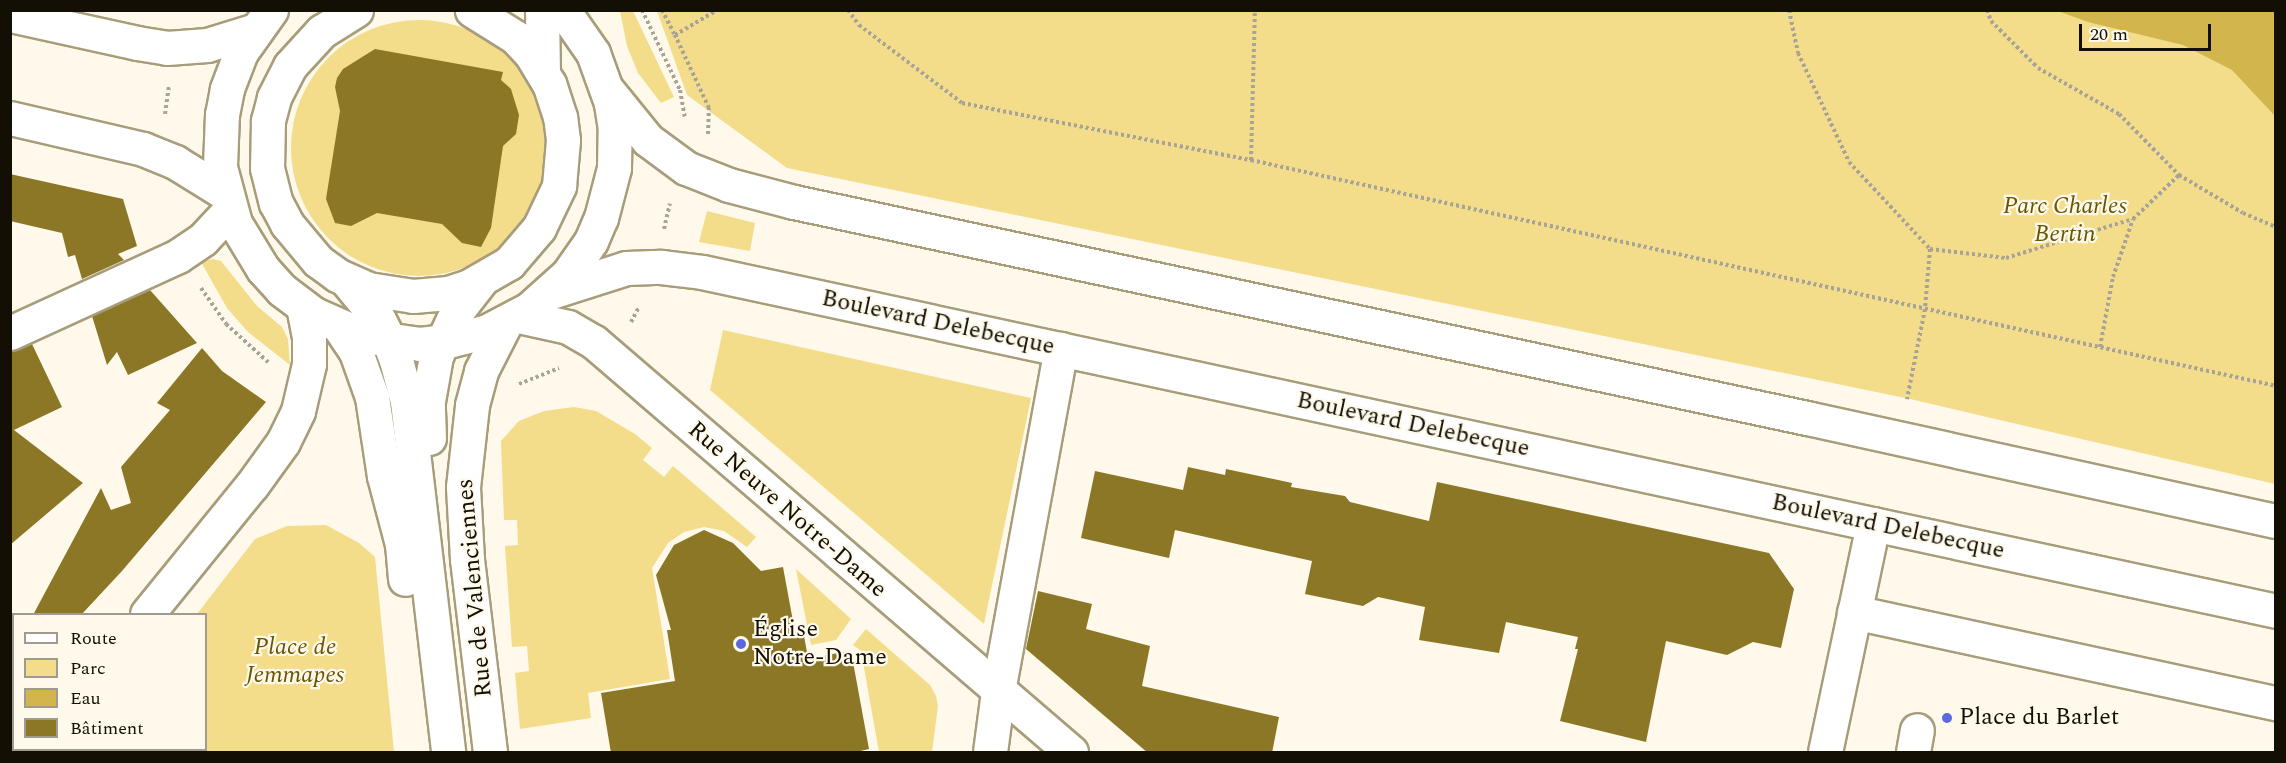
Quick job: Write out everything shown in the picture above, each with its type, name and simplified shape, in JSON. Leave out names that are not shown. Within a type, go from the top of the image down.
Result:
[{"type":"main road","points":[[356,10],[322,31],[290,66],[271,109],[266,145],[270,180],[276,203],[287,224],[309,252],[347,280],[379,320],[389,341],[407,401],[448,753]]},
{"type":"main road","points":[[347,280],[379,292],[413,296],[448,293],[480,282],[509,263],[533,238],[546,218],[559,186],[563,163],[562,128],[554,94],[543,73],[515,37],[472,10]]},
{"type":"main road","points":[[542,10],[543,73]]},
{"type":"main road","points":[[263,20],[236,64],[227,89],[222,114],[219,154],[227,201],[255,259],[277,285],[303,307],[340,328],[389,341],[441,342],[485,332],[512,319],[551,292],[568,274],[591,241],[610,193],[616,141],[608,91],[593,53],[563,10]]},
{"type":"main road","points":[[592,10],[593,53]]},
{"type":"main road","points":[[10,15],[137,44],[167,48],[213,44],[263,20]]},
{"type":"main road","points":[[608,91],[648,140],[675,161],[704,176],[794,202],[1899,438],[2276,521]]},
{"type":"main road","points":[[10,118],[143,149],[175,162],[227,201]]},
{"type":"main road","points":[[10,333],[178,256],[203,239],[227,201]]},
{"type":"main road","name":"Boulevard Delebecque","points":[[551,292],[626,268],[676,268],[2276,610]]},
{"type":"main road","points":[[466,753],[428,422],[429,391],[441,342],[457,311],[480,282]]},
{"type":"main road","points":[[149,613],[252,485],[288,431],[303,397],[309,364],[309,337],[303,307]]},
{"type":"main road","name":"Rue Neuve Notre-Dame","points":[[512,319],[568,327],[594,342],[1071,753]]},
{"type":"main road","name":"Rue de Valenciennes","points":[[490,753],[467,559],[464,487],[472,405],[481,371],[512,319]]},
{"type":"main road","points":[[340,328],[356,352],[369,388],[384,476],[398,528],[425,753]]},
{"type":"main road","points":[[990,753],[998,691],[1061,349]]},
{"type":"main road","points":[[1825,753],[1873,524]]},
{"type":"main road","points":[[1854,612],[2276,703]]},
{"type":"path","points":[[662,10],[710,108],[704,176]]},
{"type":"path","points":[[675,35],[717,10]]},
{"type":"path","points":[[848,10],[859,25],[962,103],[1251,160],[2276,386]]},
{"type":"path","points":[[1251,160],[1255,10]]},
{"type":"path","points":[[1789,10],[1798,53],[1850,162],[1930,249],[2006,258],[2133,219],[2179,175]]},
{"type":"path","points":[[1987,10],[1991,21],[2038,68],[2119,114],[2179,175],[2243,213],[2276,228]]},
{"type":"path","points":[[2100,347],[2113,278],[2133,219]]},
{"type":"path","points":[[1899,438],[1925,309],[1930,249]]},
{"type":"green space","points":[[620,11],[633,11],[674,97],[661,103],[638,73],[627,46]]},
{"type":"green space","name":"Parc Charles Bertin","points":[[657,11],[2275,11],[2275,484],[1910,399],[787,168],[687,95]]},
{"type":"green space","points":[[406,20],[432,20],[456,25],[479,35],[510,57],[526,77],[542,111],[547,148],[542,185],[526,219],[510,239],[490,255],[456,271],[432,276],[406,276],[382,271],[359,261],[328,239],[312,219],[296,185],[291,161],[291,135],[296,111],[306,88],[328,57],[348,41],[382,25]]},
{"type":"green space","points":[[707,211],[755,223],[750,251],[699,242]]},
{"type":"green space","points":[[213,259],[221,261],[257,306],[282,327],[288,339],[290,365],[248,332],[227,308],[201,262]]},
{"type":"green space","points":[[723,330],[1031,398],[984,624],[710,390]]},
{"type":"green space","points":[[574,407],[596,411],[635,434],[652,448],[643,460],[664,477],[673,466],[756,537],[747,547],[724,531],[704,527],[684,532],[668,543],[652,568],[670,679],[588,693],[591,718],[520,729],[515,673],[529,671],[527,646],[512,647],[505,546],[518,545],[517,520],[504,520],[501,441],[519,421],[544,411]]},
{"type":"green space","name":"Place de Jemmapes","points":[[326,525],[359,543],[375,557],[394,752],[94,752],[207,751],[207,613],[198,613],[255,539],[287,526]]},
{"type":"green space","points":[[796,569],[851,619],[836,640],[811,645]]},
{"type":"green space","points":[[866,629],[930,685],[936,696],[938,706],[932,752],[879,752],[861,651],[853,645]]},
{"type":"water","points":[[2058,11],[2275,11],[2275,116],[2232,70],[2183,45],[2088,22]]},
{"type":"building","points":[[375,49],[503,72],[501,80],[511,89],[519,115],[516,134],[503,146],[491,228],[481,247],[462,243],[442,224],[377,213],[351,226],[335,223],[326,199],[340,111],[335,87],[337,78],[343,69]]},
{"type":"building","points":[[10,174],[123,199],[137,246],[118,254],[124,260],[82,279],[75,255],[68,257],[62,233],[10,221]]},
{"type":"building","points":[[150,290],[197,343],[128,375],[117,352],[107,365],[92,316]]},
{"type":"building","points":[[32,344],[62,407],[14,430],[83,483],[10,545],[10,351]]},
{"type":"building","points":[[202,348],[222,371],[266,402],[122,571],[83,613],[34,613],[101,488],[111,510],[131,503],[121,467],[170,410],[157,403]]},
{"type":"building","points":[[1188,467],[1225,475],[1226,469],[1292,483],[1291,487],[1345,496],[1350,502],[1429,521],[1437,482],[1769,553],[1794,589],[1781,648],[1753,642],[1727,655],[1666,641],[1646,742],[1560,721],[1578,649],[1575,649],[1578,637],[1506,622],[1499,653],[1419,640],[1425,607],[1378,597],[1363,606],[1305,594],[1312,561],[1175,530],[1169,558],[1081,538],[1095,471],[1183,490]]},
{"type":"building","name":"Église Notre-Dame","points":[[704,530],[733,543],[761,571],[783,567],[795,632],[803,630],[808,658],[851,651],[869,749],[852,753],[611,753],[601,693],[675,681],[667,630],[671,630],[656,575],[674,545]]},
{"type":"building","points":[[1038,591],[1092,604],[1086,629],[1150,646],[1142,686],[1279,717],[1272,753],[1148,753],[1026,649]]},
{"type":"place","name":"Église Notre-Dame","points":[[741,644]]},
{"type":"place","name":"Place du Barlet","points":[[1947,718]]}]
